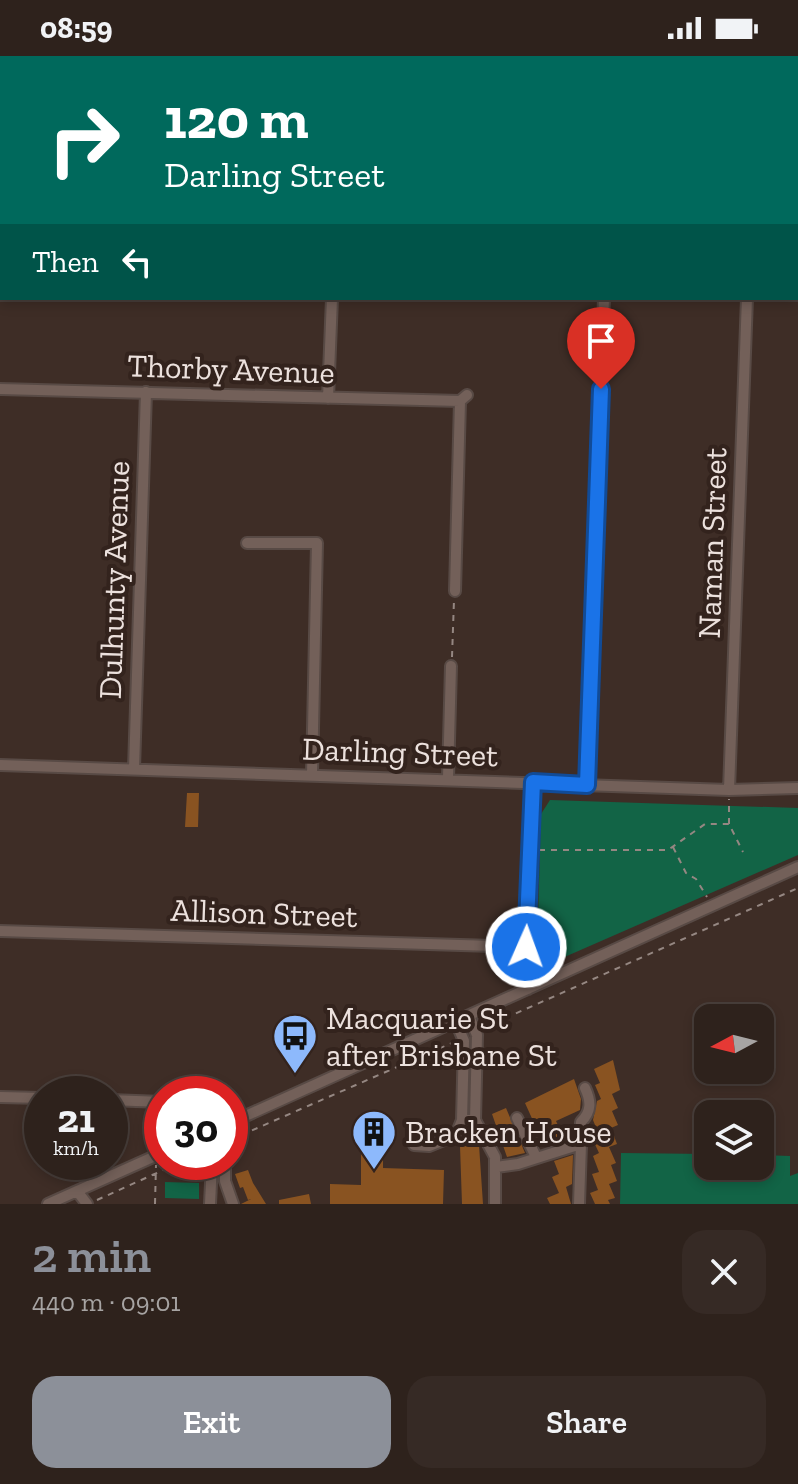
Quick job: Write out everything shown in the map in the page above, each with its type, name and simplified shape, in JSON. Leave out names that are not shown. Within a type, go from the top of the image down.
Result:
[{"type":"street","points":[[328,398],[332,300]]},
{"type":"street","points":[[587,785],[604,300]]},
{"type":"street","name":"Naman Street","points":[[729,790],[747,300]]},
{"type":"street","name":"Thorby Avenue","points":[[0,389],[328,398],[464,398],[455,591]]},
{"type":"street","name":"Dulhunty Avenue","points":[[134,769],[146,392]]},
{"type":"street","points":[[247,543],[317,543],[312,775]]},
{"type":"street","points":[[448,778],[451,666]]},
{"type":"street","name":"Darling Street","points":[[0,765],[729,790],[798,788]]},
{"type":"street","points":[[528,989],[526,947],[533,782]]},
{"type":"street","points":[[248,1115],[798,867]]},
{"type":"street","name":"Allison Street","points":[[0,931],[526,947]]},
{"type":"street","points":[[469,1016],[476,1032],[475,1120],[495,1157],[495,1204]]},
{"type":"street","points":[[414,1145],[429,1146],[456,1135],[462,1120],[463,1038],[456,1022]]},
{"type":"street","points":[[579,1204],[581,1122],[588,1115],[590,1101],[585,1088]]},
{"type":"street","points":[[0,1097],[24,1098]]},
{"type":"street","points":[[517,1118],[536,1157]]},
{"type":"street","points":[[462,1120],[475,1120]]},
{"type":"street","points":[[496,1167],[581,1144]]},
{"type":"street","points":[[48,1204],[144,1162]]},
{"type":"street","points":[[210,1204],[211,1180]]},
{"type":"street","points":[[225,1180],[233,1204]]},
{"type":"street","points":[[77,1191],[87,1204]]},
{"type":"path","points":[[451,666],[455,591]]},
{"type":"path","points":[[729,790],[729,824],[743,852]]},
{"type":"path","points":[[530,850],[668,850],[705,824],[729,824]]},
{"type":"path","points":[[673,846],[686,873],[696,879],[713,905]]},
{"type":"path","points":[[476,1032],[798,888]]},
{"type":"path","points":[[248,1132],[463,1038]]},
{"type":"path","points":[[87,1204],[144,1178]]},
{"type":"path","points":[[155,1204],[156,1180]]},
{"type":"green space","points":[[550,800],[798,808],[798,855],[544,966],[537,953],[541,814]]},
{"type":"green space","points":[[621,1153],[694,1154],[694,1180],[774,1180],[774,1155],[790,1156],[790,1176],[798,1173],[798,1204],[620,1204]]},
{"type":"green space","points":[[165,1182],[199,1183],[199,1199],[165,1198]]},
{"type":"building","points":[[187,793],[199,793],[198,827],[185,827]]},
{"type":"building","points":[[613,1060],[620,1090],[612,1094],[618,1108],[612,1111],[618,1125],[611,1128],[617,1144],[609,1147],[616,1163],[611,1165],[617,1181],[609,1184],[615,1198],[608,1200],[610,1204],[595,1204],[590,1193],[598,1190],[592,1174],[599,1172],[593,1156],[599,1153],[592,1138],[599,1135],[593,1120],[597,1101],[601,1099],[595,1085],[600,1083],[594,1069]]},
{"type":"building","points":[[574,1079],[581,1099],[580,1110],[556,1121],[563,1136],[544,1145],[525,1103]]},
{"type":"building","points":[[506,1108],[525,1153],[507,1157],[492,1114]]},
{"type":"building","points":[[361,1140],[383,1140],[383,1168],[444,1170],[443,1204],[330,1204],[330,1184],[361,1185]]},
{"type":"building","points":[[479,1145],[483,1204],[462,1204],[460,1146]]},
{"type":"building","points":[[573,1155],[572,1184],[566,1187],[571,1204],[550,1204],[547,1198],[559,1193],[552,1177],[559,1174],[554,1161]]},
{"type":"building","points":[[248,1170],[266,1204],[241,1204],[251,1199],[248,1200],[243,1187],[240,1188],[237,1180],[248,1180]]},
{"type":"building","points":[[309,1194],[311,1204],[279,1204],[279,1200]]},
{"type":"place","name":"Macquarie St after Brisbane St","points":[[295,1075]]},
{"type":"place","name":"Bracken House","points":[[374,1171]]},
{"type":"route","points":[[526,947],[533,782],[587,785],[601,389]]}]
